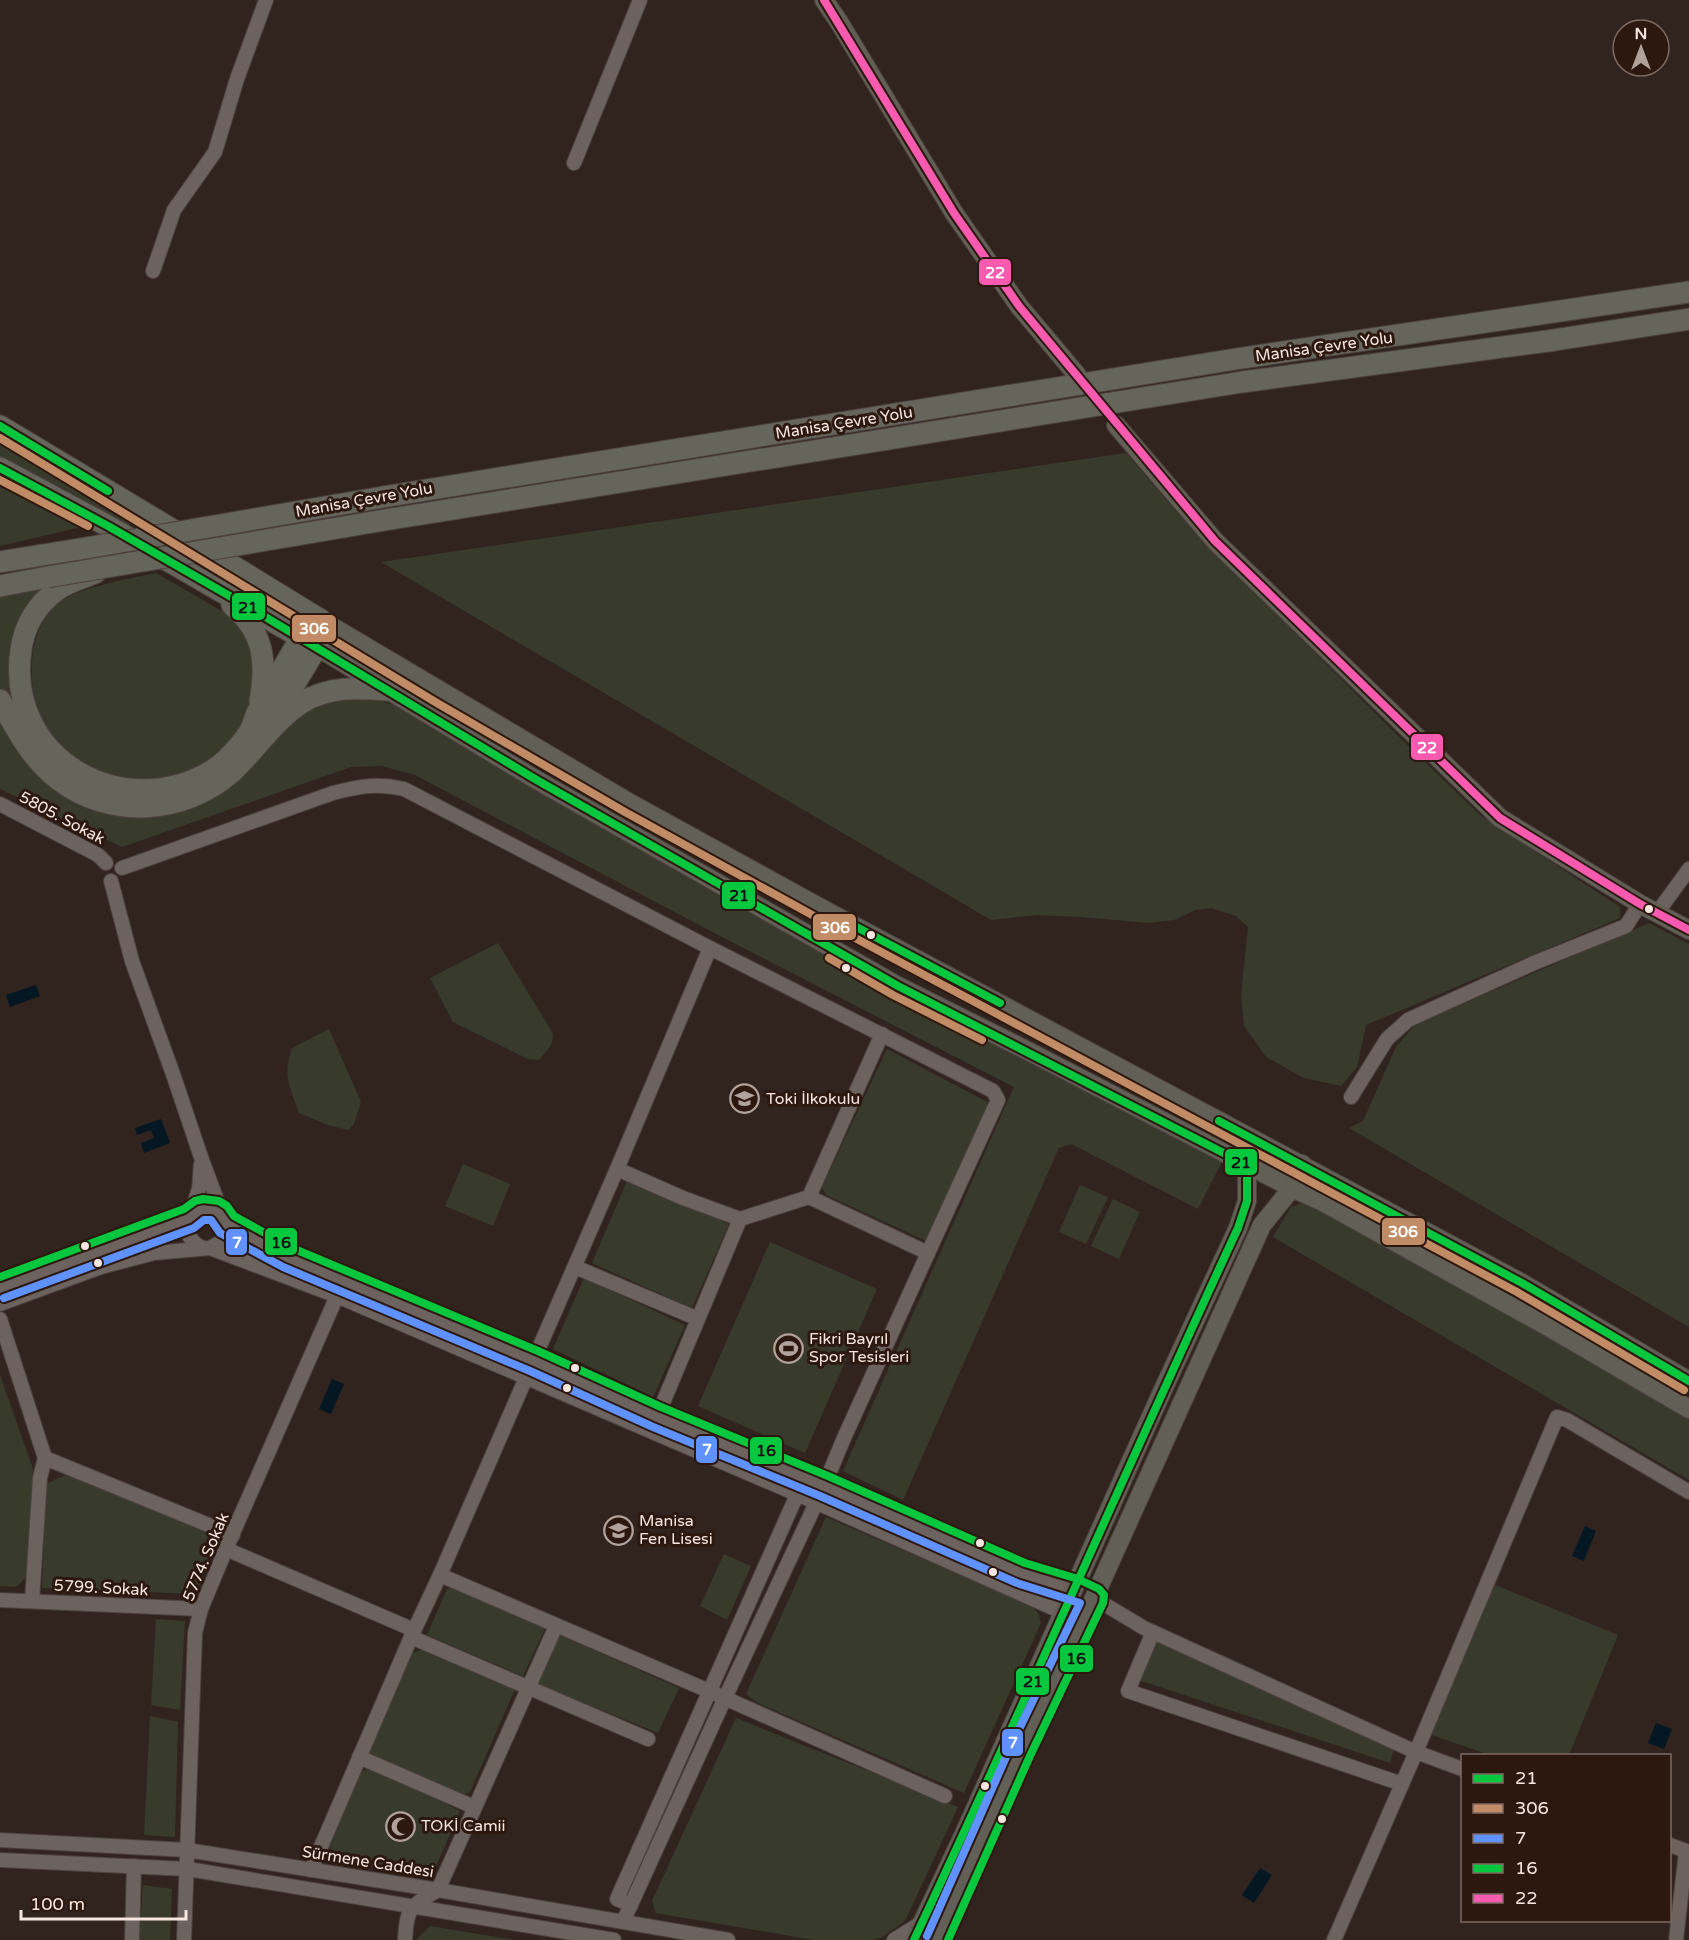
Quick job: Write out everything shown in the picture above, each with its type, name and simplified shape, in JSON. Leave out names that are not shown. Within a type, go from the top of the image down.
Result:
[{"type":"highway","name":"Manisa Çevre Yolu","points":[[0,561],[389,495],[1224,361],[1689,292]]},
{"type":"highway","name":"Manisa Çevre Yolu","points":[[0,585],[391,519],[1242,382],[1548,341],[1689,319]]},
{"type":"highway","points":[[0,426],[321,620],[309,642],[271,730]]},
{"type":"highway","points":[[0,468],[108,526],[309,642]]},
{"type":"highway","points":[[115,565],[58,590],[42,604],[28,621],[22,639],[19,663],[21,693],[30,719],[42,741],[63,763],[95,781],[127,789],[163,789],[189,781],[215,769],[249,734],[257,713],[264,661],[257,633],[238,610],[204,582]]},
{"type":"highway","points":[[257,713],[309,642]]},
{"type":"highway","points":[[0,700],[25,744],[59,780],[90,798],[117,806],[151,807],[183,801],[204,792],[231,773],[284,716],[305,701],[335,689],[387,690]]},
{"type":"main road","points":[[824,0],[954,213],[1019,306],[1077,375]]},
{"type":"main road","points":[[1116,425],[1215,541],[1500,818],[1640,904],[1689,930]]},
{"type":"main road","points":[[321,620],[630,803],[1522,1283],[1689,1381]]},
{"type":"main road","points":[[309,642],[535,779],[898,986],[1321,1201],[1689,1408]]},
{"type":"main road","points":[[914,1940],[1244,1215],[1247,1201],[1247,1165],[1260,1143]]},
{"type":"main road","points":[[942,1936],[1020,1752],[1094,1598],[1262,1225],[1292,1188],[1302,1164]]},
{"type":"main road","points":[[1074,1589],[1094,1598]]},
{"type":"main road","points":[[1062,1612],[1082,1622]]},
{"type":"street","points":[[153,271],[174,210],[215,152],[237,79],[266,0]]},
{"type":"street","points":[[574,163],[640,0]]},
{"type":"street","points":[[122,868],[333,793],[367,785],[404,789],[710,948],[993,1091],[998,1100],[824,1486],[623,1922]]},
{"type":"street","name":"5805. Sokak","points":[[0,804],[98,855],[106,863]]},
{"type":"street","points":[[0,1304],[101,1267],[154,1253],[206,1248],[221,1242],[225,1237],[225,1221],[132,961],[111,881],[103,875],[106,863],[116,862],[122,868]]},
{"type":"street","points":[[111,881],[120,878],[122,868]]},
{"type":"street","points":[[1657,913],[1689,869]]},
{"type":"street","points":[[1351,1097],[1388,1039],[1408,1020],[1534,963],[1626,926],[1640,904]]},
{"type":"street","points":[[311,1870],[412,1634],[617,1170],[710,948]]},
{"type":"street","points":[[809,1197],[882,1034]]},
{"type":"street","points":[[202,1160],[199,1187],[187,1230],[197,1246],[337,1296],[816,1502],[1062,1612]]},
{"type":"street","points":[[617,1170],[740,1220],[809,1197],[928,1253]]},
{"type":"street","points":[[0,1288],[190,1218],[200,1209],[213,1209],[225,1221],[287,1257],[534,1361],[657,1417],[824,1486],[1021,1573],[1074,1589]]},
{"type":"street","points":[[657,1417],[696,1318],[740,1220]]},
{"type":"street","points":[[574,1267],[696,1318]]},
{"type":"street","name":"5774. Sokak","points":[[184,1940],[195,1633],[201,1609],[232,1535],[337,1296]]},
{"type":"street","points":[[0,1319],[45,1458],[40,1478],[32,1601]]},
{"type":"street","points":[[1334,1940],[1557,1417],[1568,1420],[1689,1492]]},
{"type":"street","points":[[45,1458],[232,1535]]},
{"type":"street","points":[[631,1905],[617,1899],[805,1479]]},
{"type":"street","points":[[226,1550],[528,1688],[648,1739]]},
{"type":"street","points":[[440,1575],[945,1796]]},
{"type":"street","points":[[1094,1598],[1153,1632],[1416,1752],[1461,1769]]},
{"type":"street","name":"5799. Sokak","points":[[0,1600],[201,1609]]},
{"type":"street","points":[[405,1940],[406,1918],[413,1906],[438,1890],[556,1626]]},
{"type":"street","points":[[1153,1632],[1128,1691],[1402,1784]]},
{"type":"street","points":[[359,1757],[474,1807]]},
{"type":"street","name":"Sürmene Caddesi","points":[[0,1840],[187,1850],[728,1940]]},
{"type":"street","points":[[1671,1845],[1688,1851],[1676,1940]]},
{"type":"street","points":[[0,1860],[188,1869],[614,1940]]},
{"type":"street","points":[[132,1940],[134,1866]]},
{"type":"street","points":[[894,1940],[923,1921]]},
{"type":"green space","points":[[0,442],[131,522],[128,528],[64,489],[0,457]]},
{"type":"green space","points":[[1126,453],[1195,533],[1480,815],[1620,907],[1620,918],[1366,1025],[1357,1067],[1341,1086],[1304,1078],[1266,1057],[1244,1026],[1241,995],[1248,927],[1236,916],[1211,908],[1196,910],[1174,920],[1149,923],[1037,915],[991,920],[381,562]]},
{"type":"green space","points":[[0,483],[81,527],[0,546]]},
{"type":"green space","points":[[156,573],[257,633],[257,713],[215,769],[127,789],[42,741],[32,681],[33,652],[36,638],[47,614],[60,601],[100,585]]},
{"type":"green space","points":[[46,586],[18,705],[13,706],[0,687],[0,594]]},
{"type":"green space","points":[[374,698],[402,708],[704,887],[1025,1060],[1222,1162],[1198,1209],[1071,1144],[1059,1148],[903,1500],[843,1471],[1014,1087],[722,937],[415,775],[382,766],[351,767],[122,847],[0,789],[0,718],[34,768],[216,795],[244,775],[267,745],[320,699]]},
{"type":"green space","points":[[1649,923],[1689,944],[1689,1327],[1349,1128],[1363,1121],[1396,1047],[1415,1025]]},
{"type":"green space","points":[[498,943],[552,1032],[553,1040],[539,1060],[528,1059],[453,1022],[430,978]]},
{"type":"green space","points":[[329,1029],[361,1102],[354,1124],[348,1130],[328,1125],[299,1113],[288,1081],[287,1074],[292,1048]]},
{"type":"green space","points":[[887,1049],[991,1104],[926,1241],[826,1195],[822,1187]]},
{"type":"green space","points":[[463,1164],[510,1184],[493,1226],[445,1206]]},
{"type":"green space","points":[[627,1181],[729,1224],[692,1308],[592,1263]]},
{"type":"green space","points":[[1080,1185],[1108,1197],[1086,1244],[1059,1232]]},
{"type":"green space","points":[[1113,1199],[1140,1212],[1119,1259],[1091,1246]]},
{"type":"green space","points":[[1308,1201],[1689,1411],[1689,1480],[1273,1237],[1291,1207]]},
{"type":"green space","name":"Fikri Bayrıl Spor Tesisleri","points":[[770,1242],[877,1289],[805,1453],[698,1406]]},
{"type":"green space","points":[[584,1278],[685,1325],[653,1397],[553,1349]]},
{"type":"green space","points":[[0,1375],[33,1469],[27,1577],[16,1587],[0,1586]]},
{"type":"green space","points":[[70,1473],[210,1531],[216,1543],[195,1594],[42,1588],[46,1484]]},
{"type":"green space","points":[[826,1517],[1034,1607],[1039,1615],[1041,1623],[964,1793],[756,1702],[746,1694]]},
{"type":"green space","points":[[724,1554],[751,1566],[727,1620],[700,1606]]},
{"type":"green space","points":[[1493,1584],[1618,1635],[1569,1754],[1486,1754],[1427,1733]]},
{"type":"green space","points":[[456,1587],[546,1626],[523,1676],[427,1635],[447,1589]]},
{"type":"green space","points":[[156,1619],[185,1621],[180,1710],[151,1705]]},
{"type":"green space","points":[[560,1635],[679,1688],[658,1733],[538,1684]]},
{"type":"green space","points":[[1155,1637],[1395,1746],[1390,1763],[1139,1680]]},
{"type":"green space","points":[[427,1648],[515,1689],[470,1792],[463,1795],[368,1752],[410,1654]]},
{"type":"green space","points":[[150,1716],[178,1722],[175,1837],[144,1835]]},
{"type":"green space","points":[[736,1718],[958,1807],[905,1921],[881,1938],[814,1940],[656,1913],[652,1901]]},
{"type":"green space","points":[[372,1767],[460,1811],[435,1869],[422,1875],[342,1862],[330,1847],[359,1773]]},
{"type":"green space","points":[[143,1885],[172,1889],[170,1940],[139,1940]]},
{"type":"green space","points":[[430,1926],[514,1940],[416,1940]]},
{"type":"water","points":[[36,985],[40,996],[10,1007],[6,995]]},
{"type":"water","points":[[161,1119],[170,1143],[144,1153],[141,1143],[154,1138],[151,1130],[137,1135],[135,1128]]},
{"type":"water","points":[[332,1379],[344,1384],[331,1414],[319,1409]]},
{"type":"water","points":[[1585,1526],[1596,1531],[1584,1561],[1572,1556]]},
{"type":"water","points":[[1656,1723],[1672,1729],[1664,1749],[1648,1743]]},
{"type":"water","points":[[1260,1868],[1272,1875],[1254,1903],[1242,1895]]},
{"type":"transit line","name":"22","points":[[824,0],[954,213],[1019,306],[1215,541],[1500,818],[1640,904],[1689,930]]},
{"type":"transit line","name":"21","points":[[0,426],[108,491]]},
{"type":"transit line","name":"306","points":[[0,438],[437,703],[625,812],[814,916],[1517,1292],[1684,1390]]},
{"type":"transit line","name":"21","points":[[0,468],[108,526],[247,606],[535,779],[898,986],[1247,1165],[1247,1201],[1238,1228],[914,1940]]},
{"type":"transit line","name":"306","points":[[0,480],[88,526]]},
{"type":"transit line","name":"21","points":[[849,923],[1000,1003]]},
{"type":"transit line","name":"306","points":[[829,958],[893,995],[982,1040]]},
{"type":"transit line","name":"21","points":[[1219,1121],[1522,1283],[1689,1381]]},
{"type":"transit line","name":"16","points":[[0,1277],[184,1209],[195,1201],[203,1199],[219,1201],[227,1206],[234,1216],[292,1248],[538,1351],[661,1407],[828,1476],[1025,1563],[1078,1579],[1099,1589],[1104,1595],[1103,1603],[1030,1756],[948,1940]]},
{"type":"transit line","name":"7","points":[[4,1298],[194,1228],[204,1220],[211,1220],[220,1233],[283,1267],[530,1371],[653,1427],[820,1496],[1017,1583],[1080,1603],[1010,1748],[927,1936]]},
{"type":"place","name":"Toki İlkokulu","points":[[745,1099]]},
{"type":"place","name":"Fikri Bayrıl Spor Tesisleri","points":[[788,1348]]},
{"type":"place","name":"Manisa Fen Lisesi","points":[[618,1530]]},
{"type":"place","name":"TOKİ Camii","points":[[400,1826]]}]
